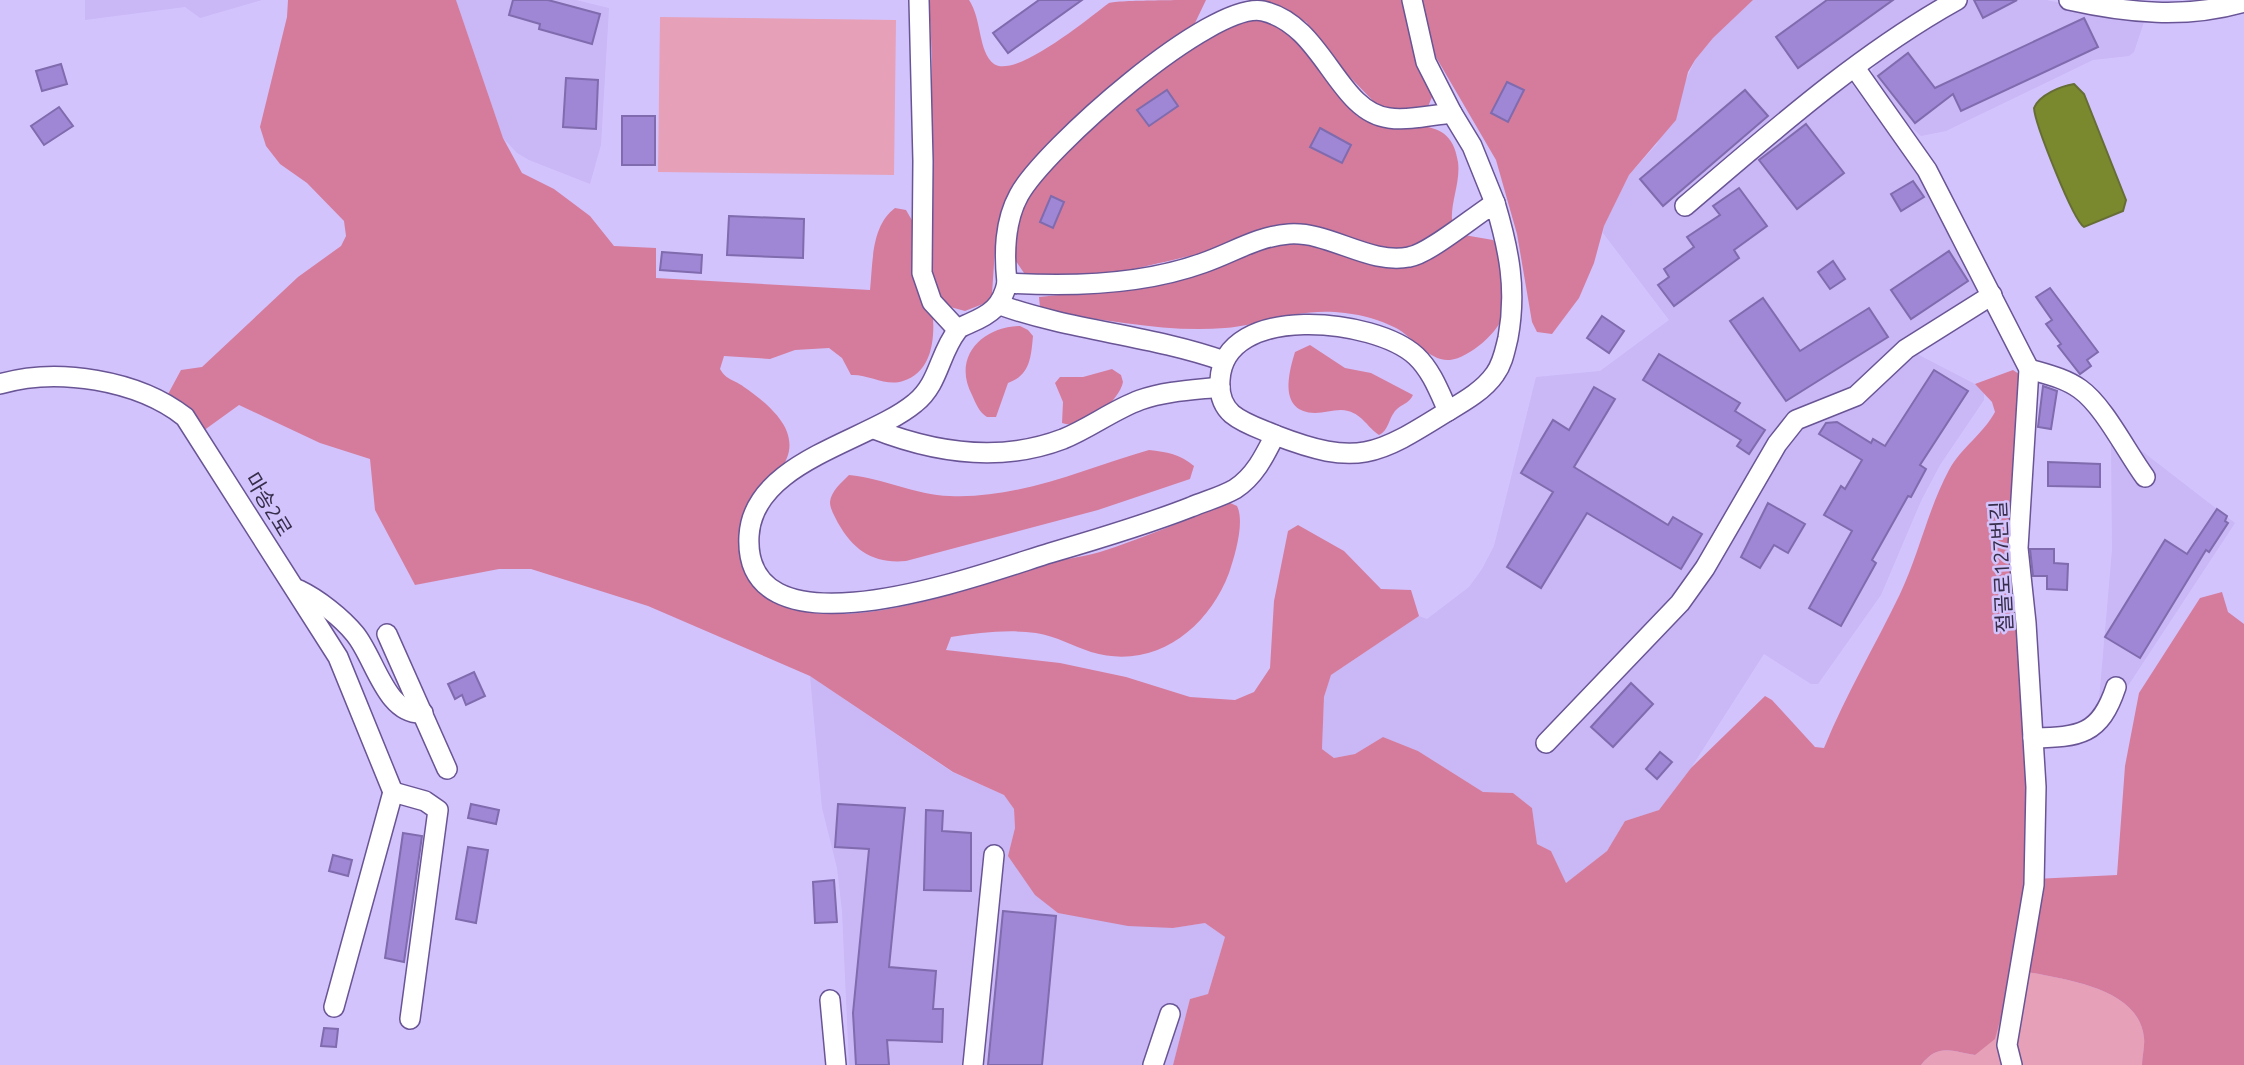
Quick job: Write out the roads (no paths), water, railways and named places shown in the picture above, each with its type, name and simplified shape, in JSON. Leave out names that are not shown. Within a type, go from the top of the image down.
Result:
[{"type":"street","points":[[919,0],[922,273],[932,302],[957,329]]},
{"type":"street","points":[[1221,20],[1224,0]]},
{"type":"street","points":[[1412,0],[1426,62],[1472,146],[1494,204],[1513,271],[1507,343],[1495,375],[1474,395],[1403,439],[1369,453],[1349,454],[1306,447],[1231,413],[1222,402],[1220,387],[1224,361],[1241,342],[1277,329],[1316,323],[1356,327],[1395,340],[1414,354],[1425,365],[1448,411]]},
{"type":"street","points":[[1685,206],[1855,68],[1915,23],[1957,0]]},
{"type":"street","points":[[2069,0],[2146,13],[2194,12],[2244,2]]},
{"type":"street","points":[[1275,435],[1256,469],[1234,489],[1138,527],[896,598],[852,602],[803,601],[778,593],[757,573],[750,557],[749,528],[758,506],[778,482],[798,464],[874,429],[899,415],[926,394],[957,329],[986,317],[1000,305],[1007,284],[1004,257],[1008,228],[1017,197],[1028,179],[1093,113],[1160,61],[1221,20],[1248,10],[1262,11],[1290,22],[1310,40],[1344,87],[1376,115],[1405,118],[1452,113]]},
{"type":"street","points":[[1855,68],[1920,158],[2029,369],[2069,382],[2094,402],[2145,477]]},
{"type":"street","points":[[1007,284],[1058,284],[1149,276],[1203,263],[1256,241],[1292,234],[1333,240],[1376,254],[1410,257],[1494,204]]},
{"type":"street","points":[[1546,743],[1680,603],[1705,568],[1777,444],[1796,420],[1856,396],[1906,349],[1992,295]]},
{"type":"street","points":[[1000,305],[1059,324],[1142,337],[1224,361]]},
{"type":"street","name":"절골로127번길","points":[[2012,1065],[2007,1045],[2034,885],[2033,738],[2018,548],[2029,369]]},
{"type":"street","name":"마송2로","points":[[0,384],[45,378],[87,380],[119,386],[173,407],[185,417],[214,457],[338,657],[393,792]]},
{"type":"street","points":[[874,429],[928,447],[985,453],[1009,452],[1063,439],[1147,398],[1179,391],[1220,387]]},
{"type":"street","points":[[295,589],[308,595],[356,635],[398,706],[411,714],[422,713]]},
{"type":"street","points":[[387,634],[447,769]]},
{"type":"street","points":[[2033,738],[2058,737],[2090,730],[2108,712],[2116,687]]},
{"type":"street","points":[[334,1007],[393,792],[425,800],[438,810],[410,1019]]},
{"type":"street","points":[[973,1065],[994,855]]},
{"type":"street","points":[[831,1000],[836,1065]]},
{"type":"street","points":[[1153,1065],[1170,1014]]}]
